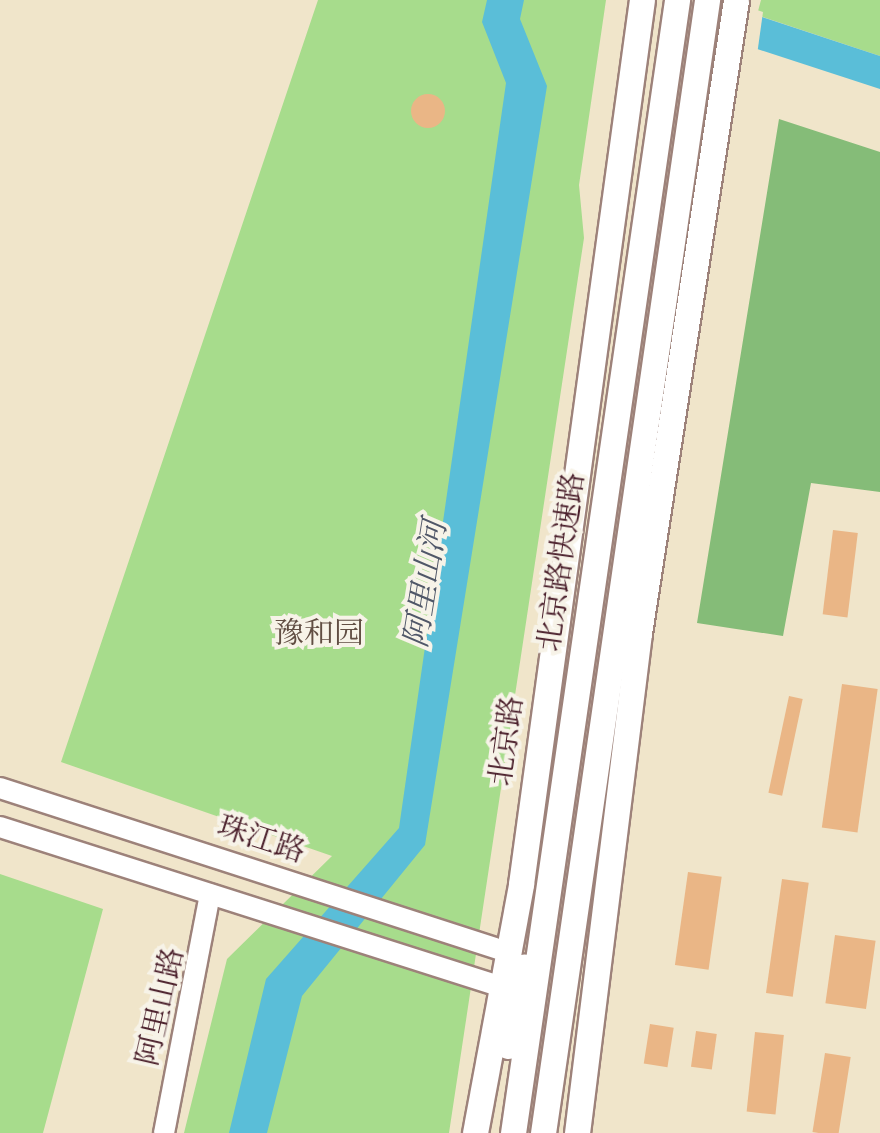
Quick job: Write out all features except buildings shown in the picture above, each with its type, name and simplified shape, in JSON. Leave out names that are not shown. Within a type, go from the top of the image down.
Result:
[{"type":"main road","name":"北京路快速路","points":[[513,1133],[678,0]]},
{"type":"main road","name":"北京路快速路","points":[[542,1133],[706,0]]},
{"type":"main road","points":[[577,1133],[648,575],[736,0]]},
{"type":"main road","name":"北京路","points":[[474,1133],[504,951],[640,11]]},
{"type":"main road","points":[[496,1133],[515,1000],[552,871]]},
{"type":"main road","points":[[556,1133],[570,944]]},
{"type":"street","name":"珠江路","points":[[0,788],[504,951]]},
{"type":"street","points":[[0,827],[496,986]]},
{"type":"street","name":"阿里山路","points":[[164,1133],[210,894]]},
{"type":"green space","name":"豫和园","points":[[318,0],[606,0],[579,185],[584,238],[449,1133],[184,1133],[227,959],[332,856],[61,762]]},
{"type":"green space","points":[[761,0],[880,0],[880,56],[757,15]]},
{"type":"green space","points":[[779,119],[880,152],[880,492],[811,483],[783,636],[697,623]]},
{"type":"green space","points":[[0,874],[103,909],[43,1133],[0,1133]]},
{"type":"water","points":[[487,0],[524,0],[520,19],[547,86],[425,845],[302,996],[267,1133],[229,1133],[266,979],[399,828],[506,83],[482,22]]},
{"type":"water","points":[[711,0],[880,56],[880,89],[687,26]]},
{"type":"pier","points":[[612,0],[727,0],[763,12],[757,55]]},
{"type":"water label","name":"阿里山河","points":[[426,584]]}]
